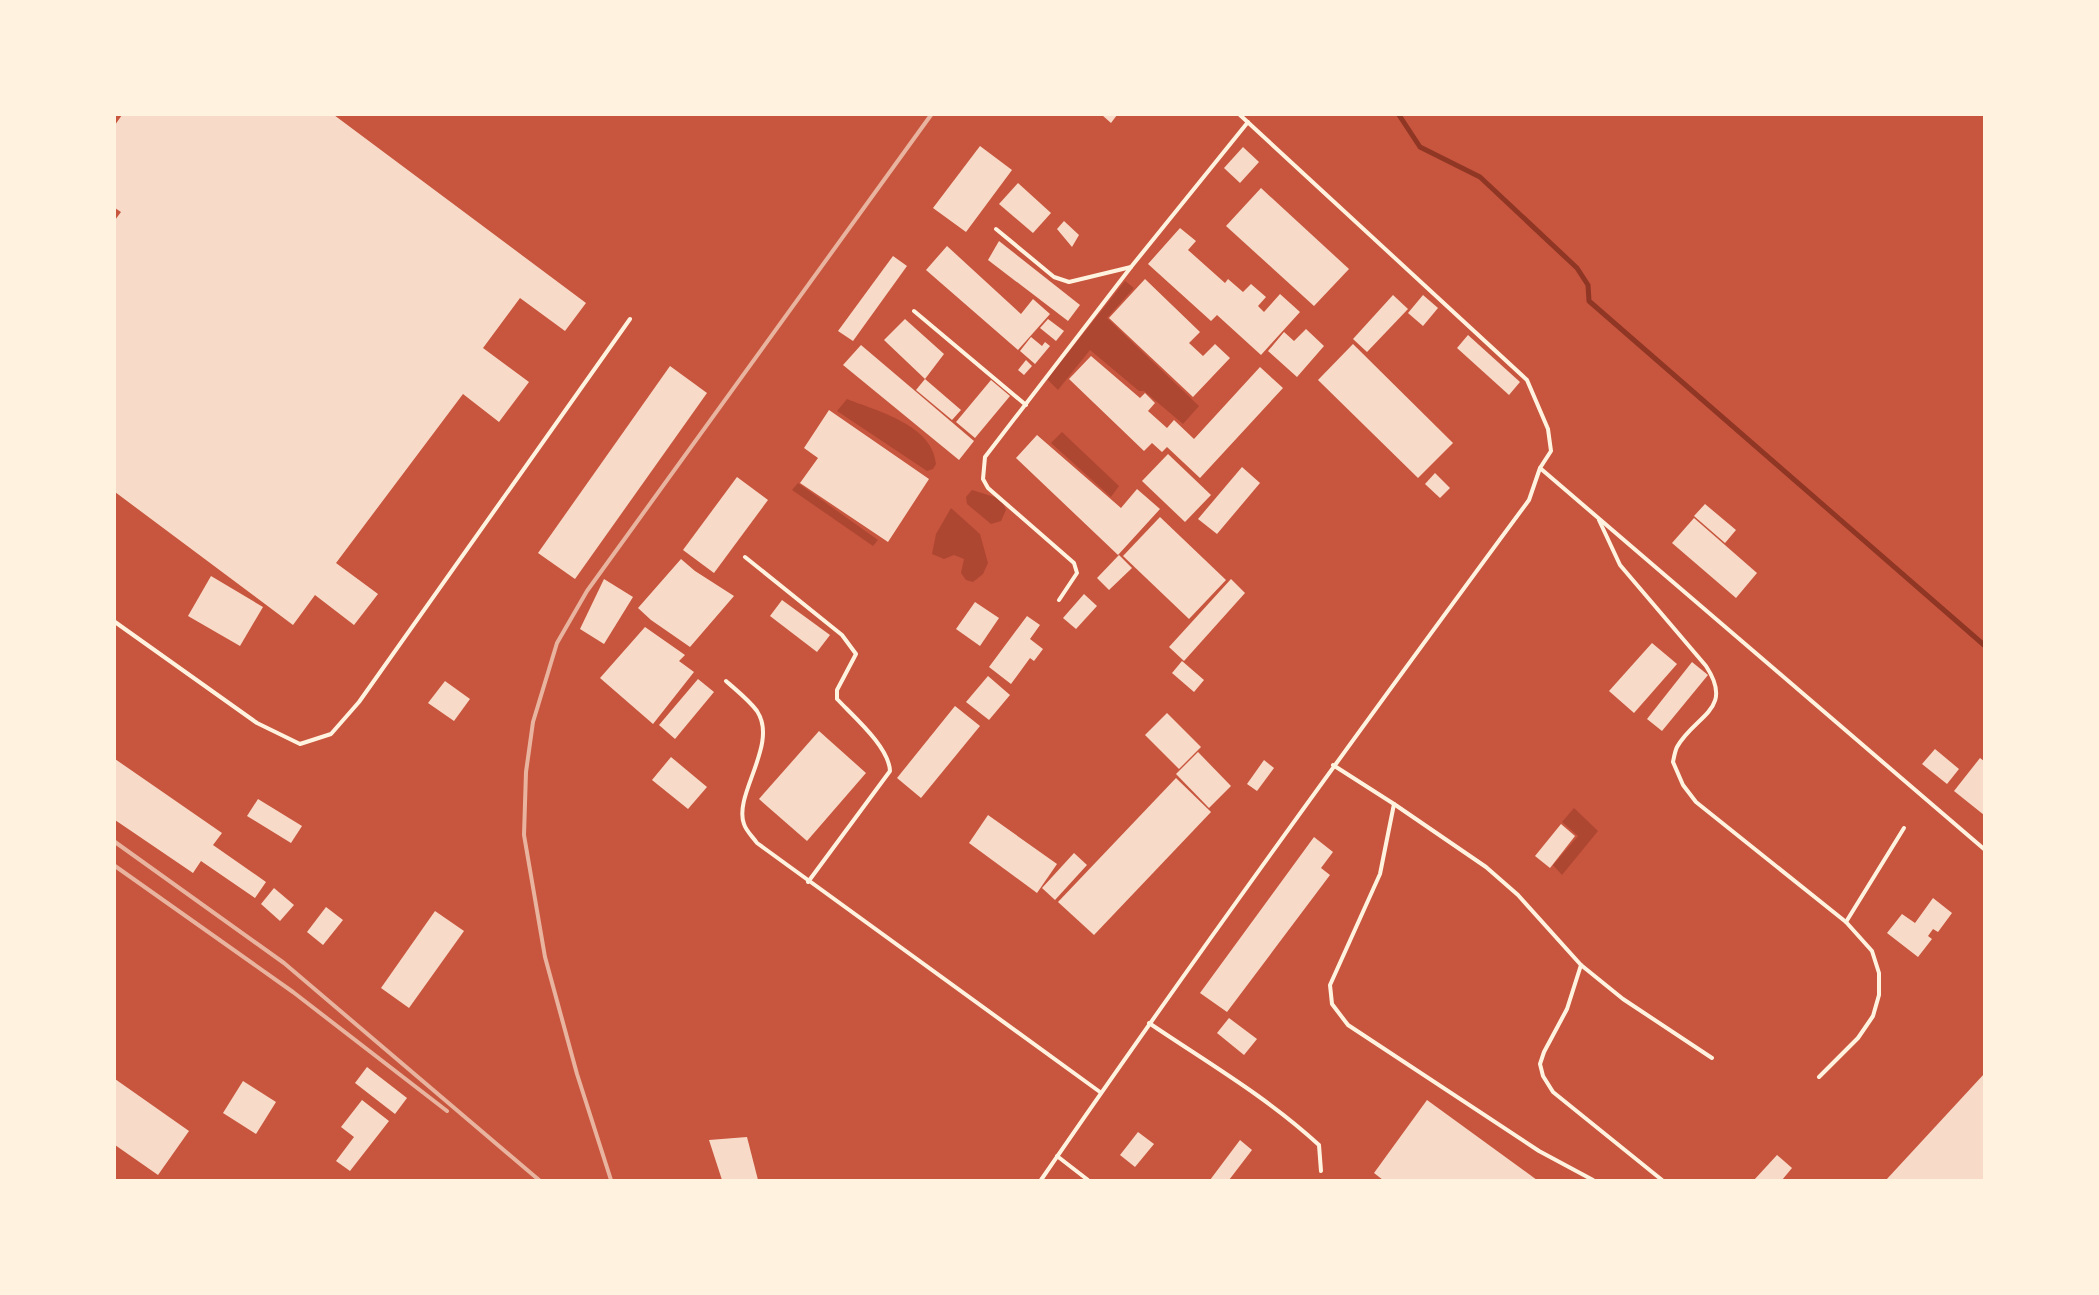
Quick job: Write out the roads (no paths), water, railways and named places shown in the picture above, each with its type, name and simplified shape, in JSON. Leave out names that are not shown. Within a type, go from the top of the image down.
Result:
[{"type":"lane","points":[[1040,1180],[1100,1092],[1334,765],[1529,500],[1540,468],[1551,451],[1548,429],[1527,380],[1240,115]]},
{"type":"lane","points":[[1059,600],[1077,573],[1074,563],[988,488],[983,479],[985,456],[1131,267],[1248,122]]},
{"type":"lane","points":[[996,230],[1054,277],[1069,282],[1131,267]]},
{"type":"lane","points":[[914,311],[1026,405]]},
{"type":"lane","points":[[115,622],[257,723],[300,744],[331,734],[365,694],[630,319]]},
{"type":"lane","points":[[1540,468],[1984,848]]},
{"type":"lane","points":[[1599,520],[1620,565],[1716,680],[1717,690],[1714,704],[1677,747],[1673,762],[1683,785],[1696,802],[1846,922],[1872,951],[1879,973],[1879,995],[1873,1016],[1858,1038],[1819,1077]]},
{"type":"lane","points":[[745,557],[842,635],[856,654],[837,690],[837,699],[883,751],[889,761],[890,771],[808,882]]},
{"type":"lane","points":[[726,681],[757,711],[762,725],[762,744],[742,812],[744,824],[757,843],[808,882],[1100,1092]]},
{"type":"lane","points":[[1334,765],[1486,867],[1518,895],[1581,966],[1623,999],[1712,1058]]},
{"type":"lane","points":[[1394,804],[1380,874],[1330,985],[1332,1004],[1348,1025],[1539,1151],[1593,1180]]},
{"type":"lane","points":[[1846,922],[1904,828]]},
{"type":"lane","points":[[1581,966],[1567,1009],[1544,1052],[1540,1064],[1543,1076],[1553,1092],[1662,1180]]},
{"type":"lane","points":[[1149,1023],[1266,1100],[1300,1128],[1319,1146],[1321,1171]]},
{"type":"lane","points":[[1057,1156],[1088,1180]]},
{"type":"waterway","points":[[1399,115],[1420,147],[1480,177],[1577,268],[1588,285],[1589,301],[1984,645]]},
{"type":"railway","points":[[611,1180],[577,1074],[545,957],[524,835],[526,772],[533,722],[557,643],[587,591],[931,115]]},
{"type":"railway","points":[[115,842],[284,963],[539,1180]]},
{"type":"railway","points":[[115,866],[293,992],[447,1111]]}]
